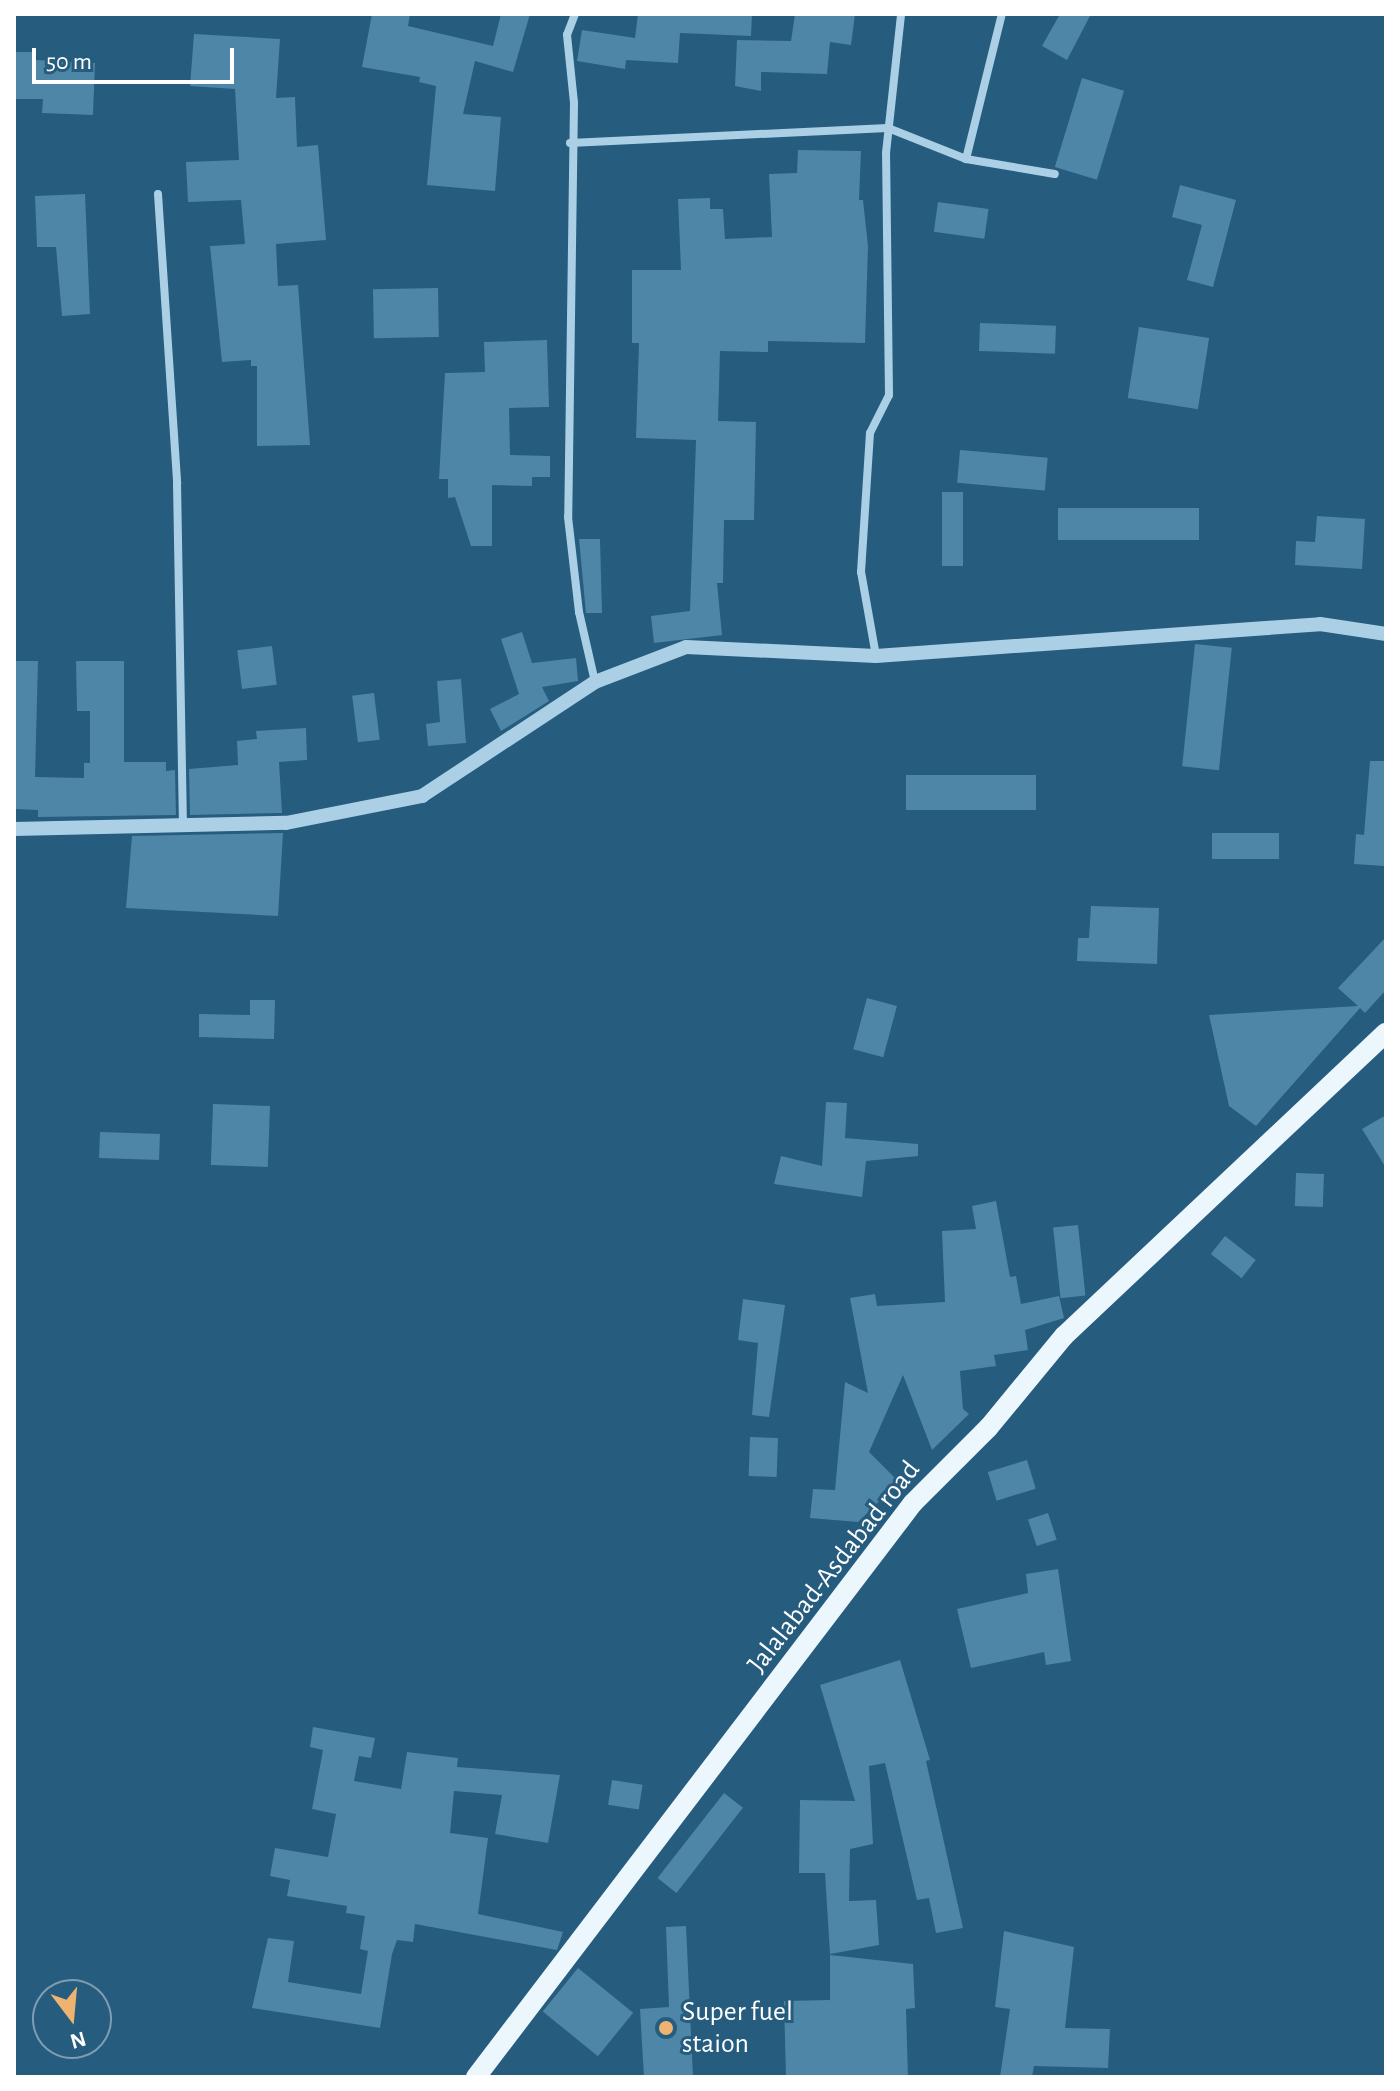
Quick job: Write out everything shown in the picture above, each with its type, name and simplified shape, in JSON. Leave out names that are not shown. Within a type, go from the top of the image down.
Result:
[{"type":"main road","name":"Jalalabad-Asdabad road","points":[[476,2077],[913,1503],[989,1427],[1064,1336],[1386,1033]]},
{"type":"street","points":[[575,14],[567,35],[574,103],[570,143],[568,517],[579,612],[595,682]]},
{"type":"street","points":[[876,656],[861,572],[870,433],[889,395],[888,128],[901,14]]},
{"type":"street","points":[[966,159],[1002,14]]},
{"type":"street","points":[[570,143],[888,128],[966,159],[1055,174]]},
{"type":"street","points":[[158,194],[177,483],[183,826]]},
{"type":"street","points":[[14,829],[286,823],[422,796],[595,682],[686,647],[876,656],[1320,624],[1386,634]]},
{"type":"building","points":[[372,14],[410,14],[408,26],[493,46],[501,14],[530,14],[513,72],[475,61],[463,114],[501,117],[495,191],[427,185],[436,86],[419,82],[420,77],[362,67]]},
{"type":"building","points":[[638,14],[752,14],[751,36],[680,33],[678,63],[626,60],[625,69],[577,61],[582,30],[635,38]]},
{"type":"building","points":[[795,14],[855,14],[851,45],[830,42],[827,74],[761,72],[761,91],[735,86],[737,40],[791,41]]},
{"type":"building","points":[[1060,14],[1091,14],[1067,60],[1042,46]]},
{"type":"building","points":[[194,34],[280,39],[276,98],[295,97],[297,147],[318,145],[326,240],[276,244],[278,286],[298,285],[310,445],[257,446],[257,366],[251,366],[251,360],[222,362],[210,246],[245,244],[241,200],[188,202],[186,162],[239,160],[235,89],[190,86]]},
{"type":"building","points":[[14,52],[36,52],[36,60],[95,63],[93,115],[42,113],[43,99],[14,99]]},
{"type":"building","points":[[1082,78],[1124,91],[1097,180],[1055,167]]},
{"type":"building","points":[[798,150],[861,151],[859,200],[863,200],[868,246],[865,343],[768,341],[768,352],[720,351],[718,421],[756,422],[754,520],[724,520],[723,583],[717,583],[722,635],[654,643],[651,616],[690,611],[696,440],[636,438],[639,343],[632,343],[632,270],[681,270],[678,199],[710,198],[710,209],[723,209],[725,239],[772,237],[769,174],[797,173]]},
{"type":"building","points":[[1180,185],[1236,200],[1213,287],[1187,280],[1202,225],[1172,217]]},
{"type":"building","points":[[85,194],[90,314],[62,316],[56,247],[37,247],[35,196]]},
{"type":"building","points":[[938,202],[989,209],[984,239],[934,232]]},
{"type":"building","points":[[438,288],[439,337],[374,338],[373,289]]},
{"type":"building","points":[[980,323],[1056,326],[1055,354],[979,351]]},
{"type":"building","points":[[1139,327],[1209,338],[1198,409],[1128,398]]},
{"type":"building","points":[[547,340],[549,407],[509,408],[510,455],[550,456],[550,477],[532,477],[532,486],[492,485],[492,546],[471,546],[455,497],[448,498],[448,479],[439,479],[445,373],[485,372],[484,342]]},
{"type":"building","points":[[960,450],[1048,458],[1045,491],[957,483]]},
{"type":"building","points":[[942,492],[963,492],[963,566],[942,566]]},
{"type":"building","points":[[1058,508],[1199,508],[1199,540],[1058,540]]},
{"type":"building","points":[[1317,516],[1365,519],[1362,569],[1295,565],[1296,541],[1315,542]]},
{"type":"building","points":[[579,539],[600,539],[602,613],[586,613]]},
{"type":"building","points":[[522,632],[532,663],[576,658],[578,681],[542,687],[549,701],[501,731],[490,709],[519,694],[501,639]]},
{"type":"building","points":[[1195,644],[1232,648],[1219,770],[1182,766]]},
{"type":"building","points":[[272,646],[277,685],[242,689],[237,650]]},
{"type":"building","points":[[14,661],[38,661],[35,777],[84,778],[84,763],[90,763],[90,711],[77,711],[76,661],[124,661],[124,762],[166,762],[166,771],[175,770],[176,815],[38,817],[38,810],[14,809]]},
{"type":"building","points":[[461,679],[466,743],[428,746],[426,724],[440,722],[437,681]]},
{"type":"building","points":[[374,693],[380,740],[358,742],[352,696]]},
{"type":"building","points":[[306,728],[307,760],[279,762],[282,813],[190,815],[189,769],[238,765],[237,741],[257,739],[256,731]]},
{"type":"building","points":[[1370,761],[1386,761],[1384,866],[1354,864],[1356,834],[1364,835]]},
{"type":"building","points":[[906,775],[1036,775],[1036,810],[906,810]]},
{"type":"building","points":[[283,833],[278,916],[126,908],[132,836]]},
{"type":"building","points":[[1212,833],[1279,833],[1279,859],[1212,859]]},
{"type":"building","points":[[1091,906],[1159,908],[1157,964],[1077,961],[1078,938],[1089,938]]},
{"type":"building","points":[[1386,937],[1386,990],[1365,1013],[1360,1008],[1256,1126],[1229,1106],[1209,1015],[1358,1006],[1338,988]]},
{"type":"building","points":[[867,998],[897,1006],[883,1057],[853,1049]]},
{"type":"building","points":[[250,1000],[275,1000],[274,1039],[199,1037],[199,1014],[250,1015]]},
{"type":"building","points":[[826,1102],[847,1103],[845,1138],[918,1144],[918,1156],[866,1161],[862,1197],[774,1184],[781,1156],[822,1166]]},
{"type":"building","points":[[213,1104],[270,1106],[268,1167],[211,1165]]},
{"type":"building","points":[[1386,1115],[1386,1168],[1362,1129]]},
{"type":"building","points":[[100,1132],[160,1134],[159,1160],[99,1158]]},
{"type":"building","points":[[1296,1173],[1324,1174],[1323,1207],[1295,1206]]},
{"type":"building","points":[[996,1201],[1010,1277],[1016,1276],[1021,1304],[1059,1296],[1064,1318],[1025,1330],[1028,1350],[994,1355],[996,1366],[960,1371],[963,1409],[969,1414],[932,1450],[903,1375],[869,1452],[899,1482],[858,1522],[810,1518],[813,1489],[835,1490],[845,1382],[868,1393],[850,1298],[875,1294],[877,1306],[945,1302],[942,1231],[976,1229],[972,1206]]},
{"type":"building","points":[[1078,1225],[1085,1296],[1061,1298],[1053,1228]]},
{"type":"building","points":[[1225,1236],[1256,1260],[1242,1278],[1211,1254]]},
{"type":"building","points":[[743,1299],[785,1305],[769,1417],[752,1415],[758,1343],[738,1340]]},
{"type":"building","points":[[750,1437],[778,1438],[777,1477],[749,1476]]},
{"type":"building","points":[[1027,1460],[1036,1489],[997,1501],[988,1472]]},
{"type":"building","points":[[1048,1513],[1057,1540],[1037,1546],[1028,1519]]},
{"type":"building","points":[[1058,1569],[1071,1661],[1046,1665],[1044,1652],[971,1668],[957,1609],[1028,1593],[1026,1574]]},
{"type":"building","points":[[900,1660],[930,1760],[926,1761],[963,1928],[936,1933],[929,1898],[917,1900],[885,1763],[869,1766],[873,1844],[850,1849],[849,1901],[876,1900],[879,1945],[830,1954],[825,1873],[799,1873],[800,1800],[855,1801],[820,1685]]},
{"type":"building","points":[[313,1727],[375,1738],[371,1758],[359,1756],[354,1781],[401,1789],[407,1752],[458,1758],[457,1767],[560,1775],[548,1843],[495,1834],[502,1795],[454,1791],[450,1833],[488,1838],[478,1914],[563,1932],[557,1950],[415,1924],[413,1942],[397,1940],[392,1954],[380,2028],[252,2008],[268,1938],[294,1941],[288,1982],[361,1994],[368,1951],[360,1949],[365,1916],[346,1913],[347,1906],[287,1896],[290,1880],[270,1876],[275,1848],[328,1857],[336,1814],[312,1809],[323,1750],[310,1747]]},
{"type":"building","points":[[612,1780],[643,1785],[639,1810],[608,1805]]},
{"type":"building","points":[[724,1793],[743,1808],[676,1893],[658,1878]]},
{"type":"building","points":[[686,1926],[693,2077],[644,2077],[640,2009],[669,2007],[666,1927]]},
{"type":"building","points":[[1004,1931],[1074,1947],[1065,2028],[1110,2029],[1108,2068],[1034,2066],[1032,2077],[1000,2077],[1010,2009],[995,2007]]},
{"type":"building","points":[[830,1955],[913,1964],[915,2008],[906,2009],[908,2077],[786,2077],[784,2001],[830,2000]]},
{"type":"building","points":[[578,1968],[633,2013],[598,2056],[543,2012]]},
{"type":"place","name":"Super fuel staion","points":[[666,2028]]}]
